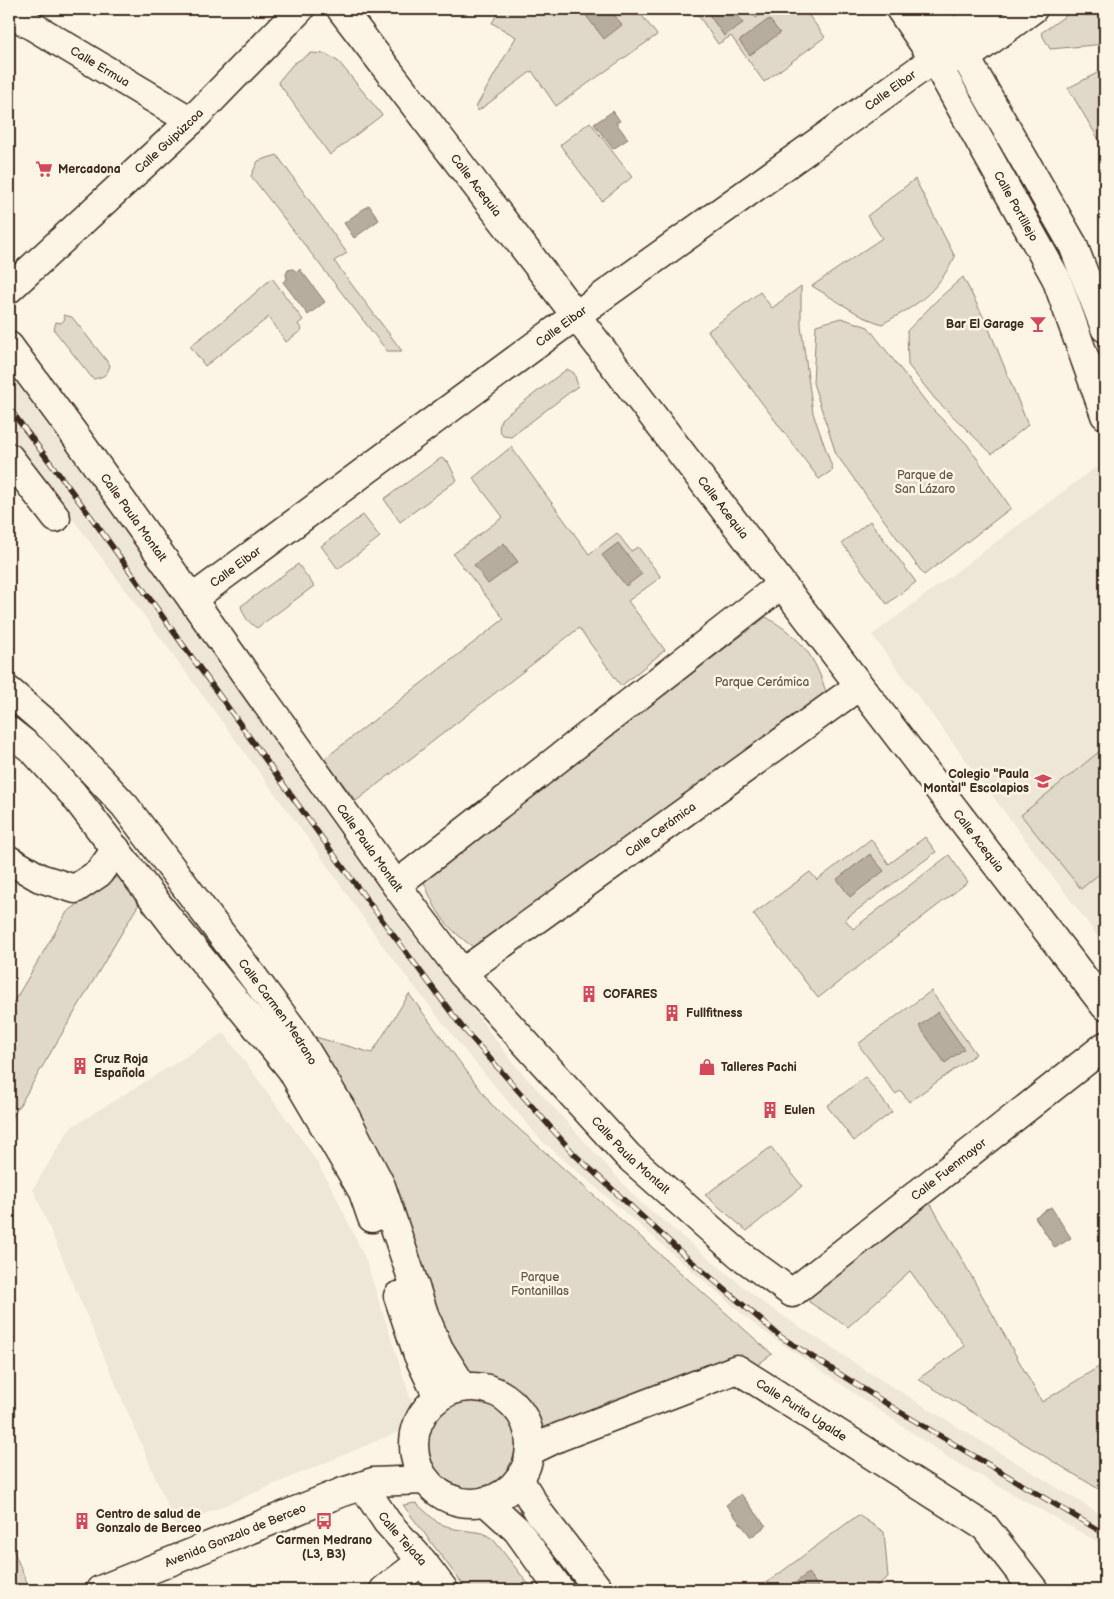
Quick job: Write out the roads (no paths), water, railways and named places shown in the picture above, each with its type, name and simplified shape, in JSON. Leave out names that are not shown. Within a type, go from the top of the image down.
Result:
[{"type":"street","name":"Calle Guipúzcoa","points":[[9,289],[191,121],[300,9]]},
{"type":"street","name":"Calle Acequia","points":[[341,9],[1105,1006]]},
{"type":"street","name":"Calle Portillejo","points":[[900,9],[934,59],[1056,278],[1105,415]]},
{"type":"street","points":[[933,9],[959,47],[1073,245],[1105,328]]},
{"type":"street","points":[[959,47],[988,9]]},
{"type":"street","points":[[934,59],[1034,9]]},
{"type":"street","name":"Calle Ermua","points":[[9,12],[191,121]]},
{"type":"street","name":"Calle Eibar","points":[[192,599],[575,316],[934,59]]},
{"type":"street","name":"Calle Paula Montalt","points":[[9,346],[396,885],[462,973],[628,1156],[740,1255],[792,1293]]},
{"type":"street","points":[[9,457],[56,518]]},
{"type":"street","points":[[396,885],[781,585]]},
{"type":"street","name":"Calle Cerámica","points":[[462,973],[860,686]]},
{"type":"street","name":"Calle Carmen Medrano","points":[[9,690],[54,728],[125,806],[203,913],[294,1031],[342,1110],[381,1186],[424,1314],[439,1349],[463,1387]]},
{"type":"street","name":"Calle Carmen Medrano","points":[[9,731],[34,751],[74,794],[173,924],[291,1069],[363,1192],[418,1355],[438,1397]]},
{"type":"street","points":[[9,860],[40,878],[75,889],[99,873],[116,849]]},
{"type":"street","name":"Calle Fuenmayor","points":[[792,1293],[1105,1046]]},
{"type":"street","name":"Calle Purita Ugalde","points":[[530,1451],[560,1437],[737,1369],[985,1527],[1034,1590]]},
{"type":"street","points":[[463,1387],[481,1387],[498,1392],[512,1402],[524,1416],[530,1433],[530,1451],[526,1466],[519,1479],[504,1493],[486,1501],[469,1503],[452,1500],[438,1492],[426,1480],[416,1464],[416,1428],[425,1411],[438,1397],[463,1387]]},
{"type":"street","name":"Avenida Gonzalo de Berceo","points":[[368,1484],[394,1467],[415,1440]]},
{"type":"street","points":[[519,1479],[540,1514],[599,1590]]},
{"type":"street","name":"Avenida Gonzalo de Berceo","points":[[100,1590],[340,1493],[368,1484],[426,1480]]},
{"type":"street","name":"Calle Tejada","points":[[368,1484],[387,1522],[422,1561],[444,1590]]},
{"type":"street","points":[[486,1501],[518,1530],[560,1590]]},
{"type":"street","points":[[384,1590],[422,1561]]},
{"type":"railway","points":[[9,408],[91,517],[350,877],[462,1027],[575,1155],[684,1255],[781,1337],[900,1412],[1105,1534]]},
{"type":"place","name":"Mercadona","points":[[44,169]]},
{"type":"place","name":"Bar El Garage","points":[[1038,324]]},
{"type":"place","name":"Colegio \"Paula Montal\" Escolapios","points":[[1043,781]]},
{"type":"place","name":"COFARES","points":[[589,994]]},
{"type":"place","name":"Fullfitness","points":[[672,1013]]},
{"type":"place","name":"Cruz Roja Española","points":[[80,1066]]},
{"type":"place","name":"Talleres Pachi","points":[[707,1067]]},
{"type":"place","name":"Eulen","points":[[770,1110]]},
{"type":"place","name":"Centro de salud de Gonzalo de Berceo","points":[[82,1521]]},
{"type":"place","name":"Carmen Medrano (L3, B3)","points":[[324,1521]]},
{"type":"park label","name":"Parque de San Lázaro","points":[[925,482]]},
{"type":"park label","name":"Parque Cerámica","points":[[762,682]]},
{"type":"park label","name":"Parque Fontanillas","points":[[540,1284]]}]
